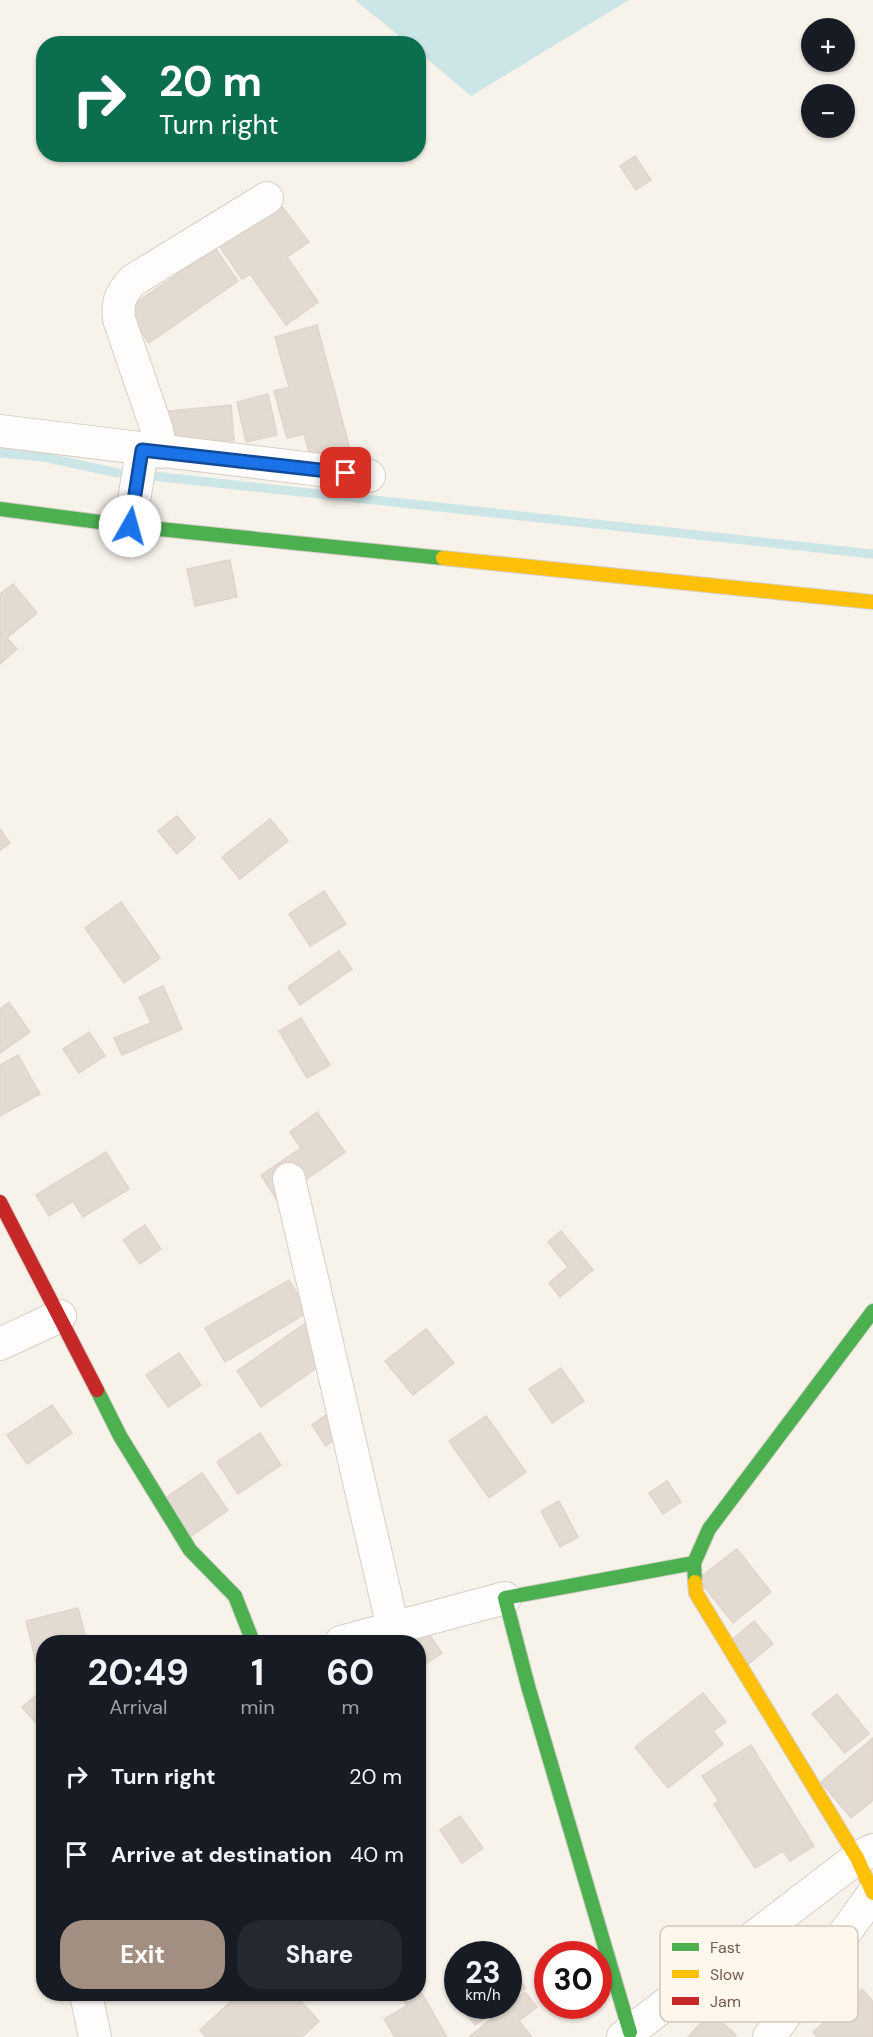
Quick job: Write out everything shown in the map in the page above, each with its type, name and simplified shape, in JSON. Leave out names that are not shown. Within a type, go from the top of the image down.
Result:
[{"type":"street","points":[[130,526],[157,430],[119,319],[117,304],[121,293],[138,277],[267,198]]},
{"type":"street","points":[[0,431],[369,476]]},
{"type":"street","points":[[0,509],[130,526],[873,602]]},
{"type":"street","points":[[289,1179],[393,1628]]},
{"type":"street","points":[[0,1202],[120,1436],[190,1550],[235,1596],[250,1635]]},
{"type":"street","points":[[850,1926],[873,1894],[865,1854],[696,1593],[694,1563],[709,1529],[873,1311]]},
{"type":"street","points":[[0,1344],[60,1316]]},
{"type":"street","points":[[367,1635],[505,1598],[694,1563]]},
{"type":"street","points":[[505,1598],[626,2034],[660,2008]]},
{"type":"street","points":[[769,1926],[865,1854]]},
{"type":"street","points":[[87,2001],[95,2037]]},
{"type":"street","points":[[769,2037],[780,2022]]},
{"type":"water","points":[[355,0],[629,0],[471,96],[426,58],[426,36],[399,36]]},
{"type":"building","points":[[635,156],[651,180],[636,190],[620,166]]},
{"type":"building","points":[[280,204],[309,242],[287,257],[318,302],[286,325],[250,274],[242,279],[220,247]]},
{"type":"building","points":[[215,248],[238,281],[149,343],[126,310]]},
{"type":"building","points":[[317,325],[352,457],[313,468],[304,434],[287,438],[274,391],[289,387],[275,337]]},
{"type":"building","points":[[268,394],[277,435],[246,442],[237,402]]},
{"type":"building","points":[[231,405],[234,440],[163,447],[160,412]]},
{"type":"building","points":[[230,560],[237,597],[195,606],[187,569]]},
{"type":"building","points":[[13,584],[37,613],[7,638],[17,649],[0,664],[0,594]]},
{"type":"building","points":[[177,816],[195,838],[177,854],[158,831]]},
{"type":"building","points":[[270,819],[288,841],[240,879],[222,857]]},
{"type":"building","points":[[0,829],[10,843],[0,850]]},
{"type":"building","points":[[324,891],[346,924],[310,946],[289,914]]},
{"type":"building","points":[[121,902],[160,958],[124,983],[85,928]]},
{"type":"building","points":[[339,951],[352,969],[300,1005],[288,987]]},
{"type":"building","points":[[163,986],[182,1029],[122,1055],[114,1038],[151,1023],[139,997]]},
{"type":"building","points":[[9,1002],[30,1032],[0,1053],[0,1009]]},
{"type":"building","points":[[301,1018],[330,1065],[307,1078],[279,1031]]},
{"type":"building","points":[[89,1032],[105,1056],[79,1073],[63,1049]]},
{"type":"building","points":[[18,1055],[40,1094],[0,1116],[0,1065]]},
{"type":"building","points":[[317,1112],[345,1152],[277,1200],[261,1175],[301,1148],[290,1132]]},
{"type":"building","points":[[106,1152],[129,1189],[83,1217],[73,1201],[49,1216],[36,1195]]},
{"type":"building","points":[[145,1225],[161,1249],[140,1264],[123,1240]]},
{"type":"building","points":[[561,1231],[593,1270],[560,1297],[549,1283],[568,1267],[548,1242]]},
{"type":"building","points":[[289,1280],[308,1312],[225,1362],[205,1328]]},
{"type":"building","points":[[307,1322],[332,1357],[261,1407],[237,1371]]},
{"type":"building","points":[[426,1329],[454,1363],[413,1395],[385,1361]]},
{"type":"building","points":[[179,1353],[201,1385],[168,1407],[146,1375]]},
{"type":"building","points":[[561,1368],[584,1401],[552,1423],[529,1389]]},
{"type":"building","points":[[344,1402],[359,1423],[326,1446],[312,1425]]},
{"type":"building","points":[[52,1405],[72,1433],[27,1464],[7,1435]]},
{"type":"building","points":[[486,1416],[526,1472],[489,1498],[449,1441]]},
{"type":"building","points":[[260,1433],[281,1465],[238,1494],[217,1462]]},
{"type":"building","points":[[202,1473],[228,1510],[187,1539],[161,1501]]},
{"type":"building","points":[[667,1481],[681,1502],[663,1514],[649,1493]]},
{"type":"building","points":[[559,1501],[578,1537],[560,1547],[541,1511]]},
{"type":"building","points":[[737,1549],[771,1592],[733,1623],[698,1579]]},
{"type":"building","points":[[78,1608],[85,1635],[36,1635],[36,1662],[26,1621]]},
{"type":"building","points":[[420,1621],[442,1653],[426,1664],[426,1635],[404,1635],[402,1633]]},
{"type":"building","points":[[754,1621],[773,1644],[746,1666],[727,1644]]},
{"type":"building","points":[[703,1693],[726,1722],[713,1731],[723,1744],[668,1788],[635,1747]]},
{"type":"building","points":[[837,1694],[869,1734],[845,1753],[812,1714]]},
{"type":"building","points":[[36,1696],[36,1723],[22,1707]]},
{"type":"building","points":[[873,1738],[873,1800],[851,1818],[821,1782]]},
{"type":"building","points":[[751,1745],[814,1846],[790,1861],[783,1851],[755,1868],[714,1804],[719,1801],[702,1776]]},
{"type":"building","points":[[460,1816],[483,1848],[462,1863],[440,1830]]},
{"type":"building","points":[[862,1989],[873,2002],[873,2037],[817,2037],[813,2032],[824,2022],[858,2022],[858,1993]]},
{"type":"building","points":[[525,1992],[534,2003],[534,2009],[522,2019],[522,1994]]},
{"type":"building","points":[[231,2001],[300,2001],[319,2021],[302,2037],[206,2037],[200,2030]]},
{"type":"building","points":[[404,2001],[426,2001],[447,2037],[395,2037],[384,2019],[407,2006]]},
{"type":"building","points":[[470,2019],[484,2019],[475,2025]]},
{"type":"building","points":[[491,2019],[522,2019],[519,2021],[532,2037],[469,2037]]},
{"type":"building","points":[[702,2022],[722,2022],[736,2035],[734,2037],[688,2037]]},
{"type":"waterway","points":[[0,453],[43,457],[118,473]]},
{"type":"waterway","points":[[153,476],[873,554]]},
{"type":"traffic: fast","points":[[0,509],[130,526],[443,558]]},
{"type":"traffic: fast","points":[[695,1582],[694,1563],[709,1529],[873,1311]]},
{"type":"traffic: fast","points":[[97,1390],[120,1436],[190,1550],[235,1596],[250,1635]]},
{"type":"traffic: fast","points":[[630,2032],[528,1686],[505,1598],[694,1563]]},
{"type":"traffic: slow","points":[[443,558],[873,602]]},
{"type":"traffic: slow","points":[[695,1582],[696,1593],[857,1858],[873,1893]]},
{"type":"traffic: jam","points":[[0,1202],[97,1390]]},
{"type":"route","points":[[130,526],[142,450],[346,473]]}]
